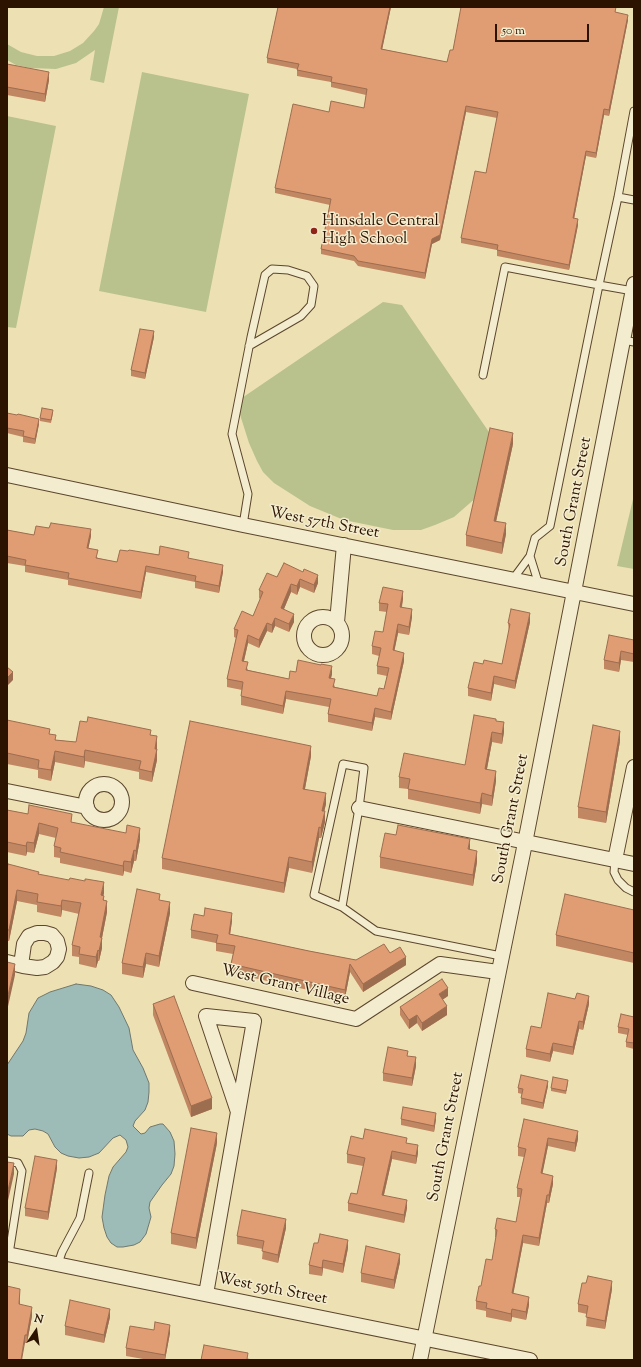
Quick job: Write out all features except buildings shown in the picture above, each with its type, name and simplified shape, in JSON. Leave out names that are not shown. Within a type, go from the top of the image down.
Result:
[{"type":"street","name":"South Grant Street","points":[[420,1360],[575,592],[629,341],[633,288]]},
{"type":"street","name":"West 57th Street","points":[[7,475],[244,525],[634,604]]},
{"type":"street","points":[[337,622],[344,545]]},
{"type":"street","points":[[615,860],[634,767]]},
{"type":"street","points":[[7,791],[87,807]]},
{"type":"street","points":[[359,808],[634,864]]},
{"type":"street","name":"West Grant Village","points":[[193,983],[356,1019],[440,964],[498,972]]},
{"type":"street","points":[[206,1294],[238,1112],[254,1021],[206,1016],[238,1112]]},
{"type":"street","name":"West 59th Street","points":[[8,1254],[530,1360]]},
{"type":"lane","points":[[513,579],[530,556],[535,538],[550,526],[618,197],[634,111]]},
{"type":"lane","points":[[618,197],[634,200]]},
{"type":"lane","points":[[483,375],[505,267],[599,285],[633,288]]},
{"type":"lane","points":[[244,525],[248,494],[232,434],[249,346],[265,275],[272,269],[288,270],[307,276],[314,286],[310,305],[301,316],[249,346]]},
{"type":"lane","points":[[530,556],[539,585]]},
{"type":"lane","points":[[342,907],[359,808],[364,768],[343,764],[314,896],[342,907],[376,931],[501,956]]},
{"type":"lane","points":[[615,860],[614,872],[618,880],[626,888],[634,892]]},
{"type":"lane","points":[[7,1161],[18,1163],[22,1171],[8,1254]]},
{"type":"lane","points":[[58,1264],[62,1252],[80,1218],[89,1173]]},
{"type":"green space","points":[[104,7],[119,7],[104,83],[90,80],[95,50],[76,63],[56,69],[30,68],[16,65],[7,60],[7,44],[21,52],[37,56],[54,56],[70,51],[83,43],[94,31],[99,24]]},
{"type":"green space","points":[[142,72],[249,94],[206,312],[99,291]]},
{"type":"green space","points":[[7,116],[56,126],[16,328],[7,327]]},
{"type":"green space","points":[[383,302],[402,305],[491,435],[478,496],[454,517],[421,530],[393,530],[344,520],[310,506],[274,483],[263,472],[257,461],[249,443],[236,402]]},
{"type":"green space","points":[[634,495],[634,569],[617,566]]},
{"type":"water","points":[[76,984],[91,986],[103,990],[111,995],[119,1007],[129,1028],[133,1050],[149,1083],[148,1102],[145,1110],[135,1121],[133,1126],[141,1134],[145,1133],[150,1127],[163,1124],[170,1132],[174,1141],[174,1166],[171,1174],[150,1202],[149,1208],[151,1217],[146,1234],[140,1242],[134,1245],[117,1247],[111,1243],[107,1237],[102,1217],[109,1176],[113,1167],[126,1152],[128,1147],[126,1140],[120,1135],[113,1138],[99,1153],[89,1157],[79,1158],[61,1153],[55,1147],[48,1134],[43,1131],[35,1129],[29,1130],[23,1136],[11,1136],[7,1134],[7,1065],[23,1041],[26,1033],[29,1013],[38,998],[50,992]]},
{"type":"place","name":"Hinsdale Central High School","points":[[314,231]]}]
